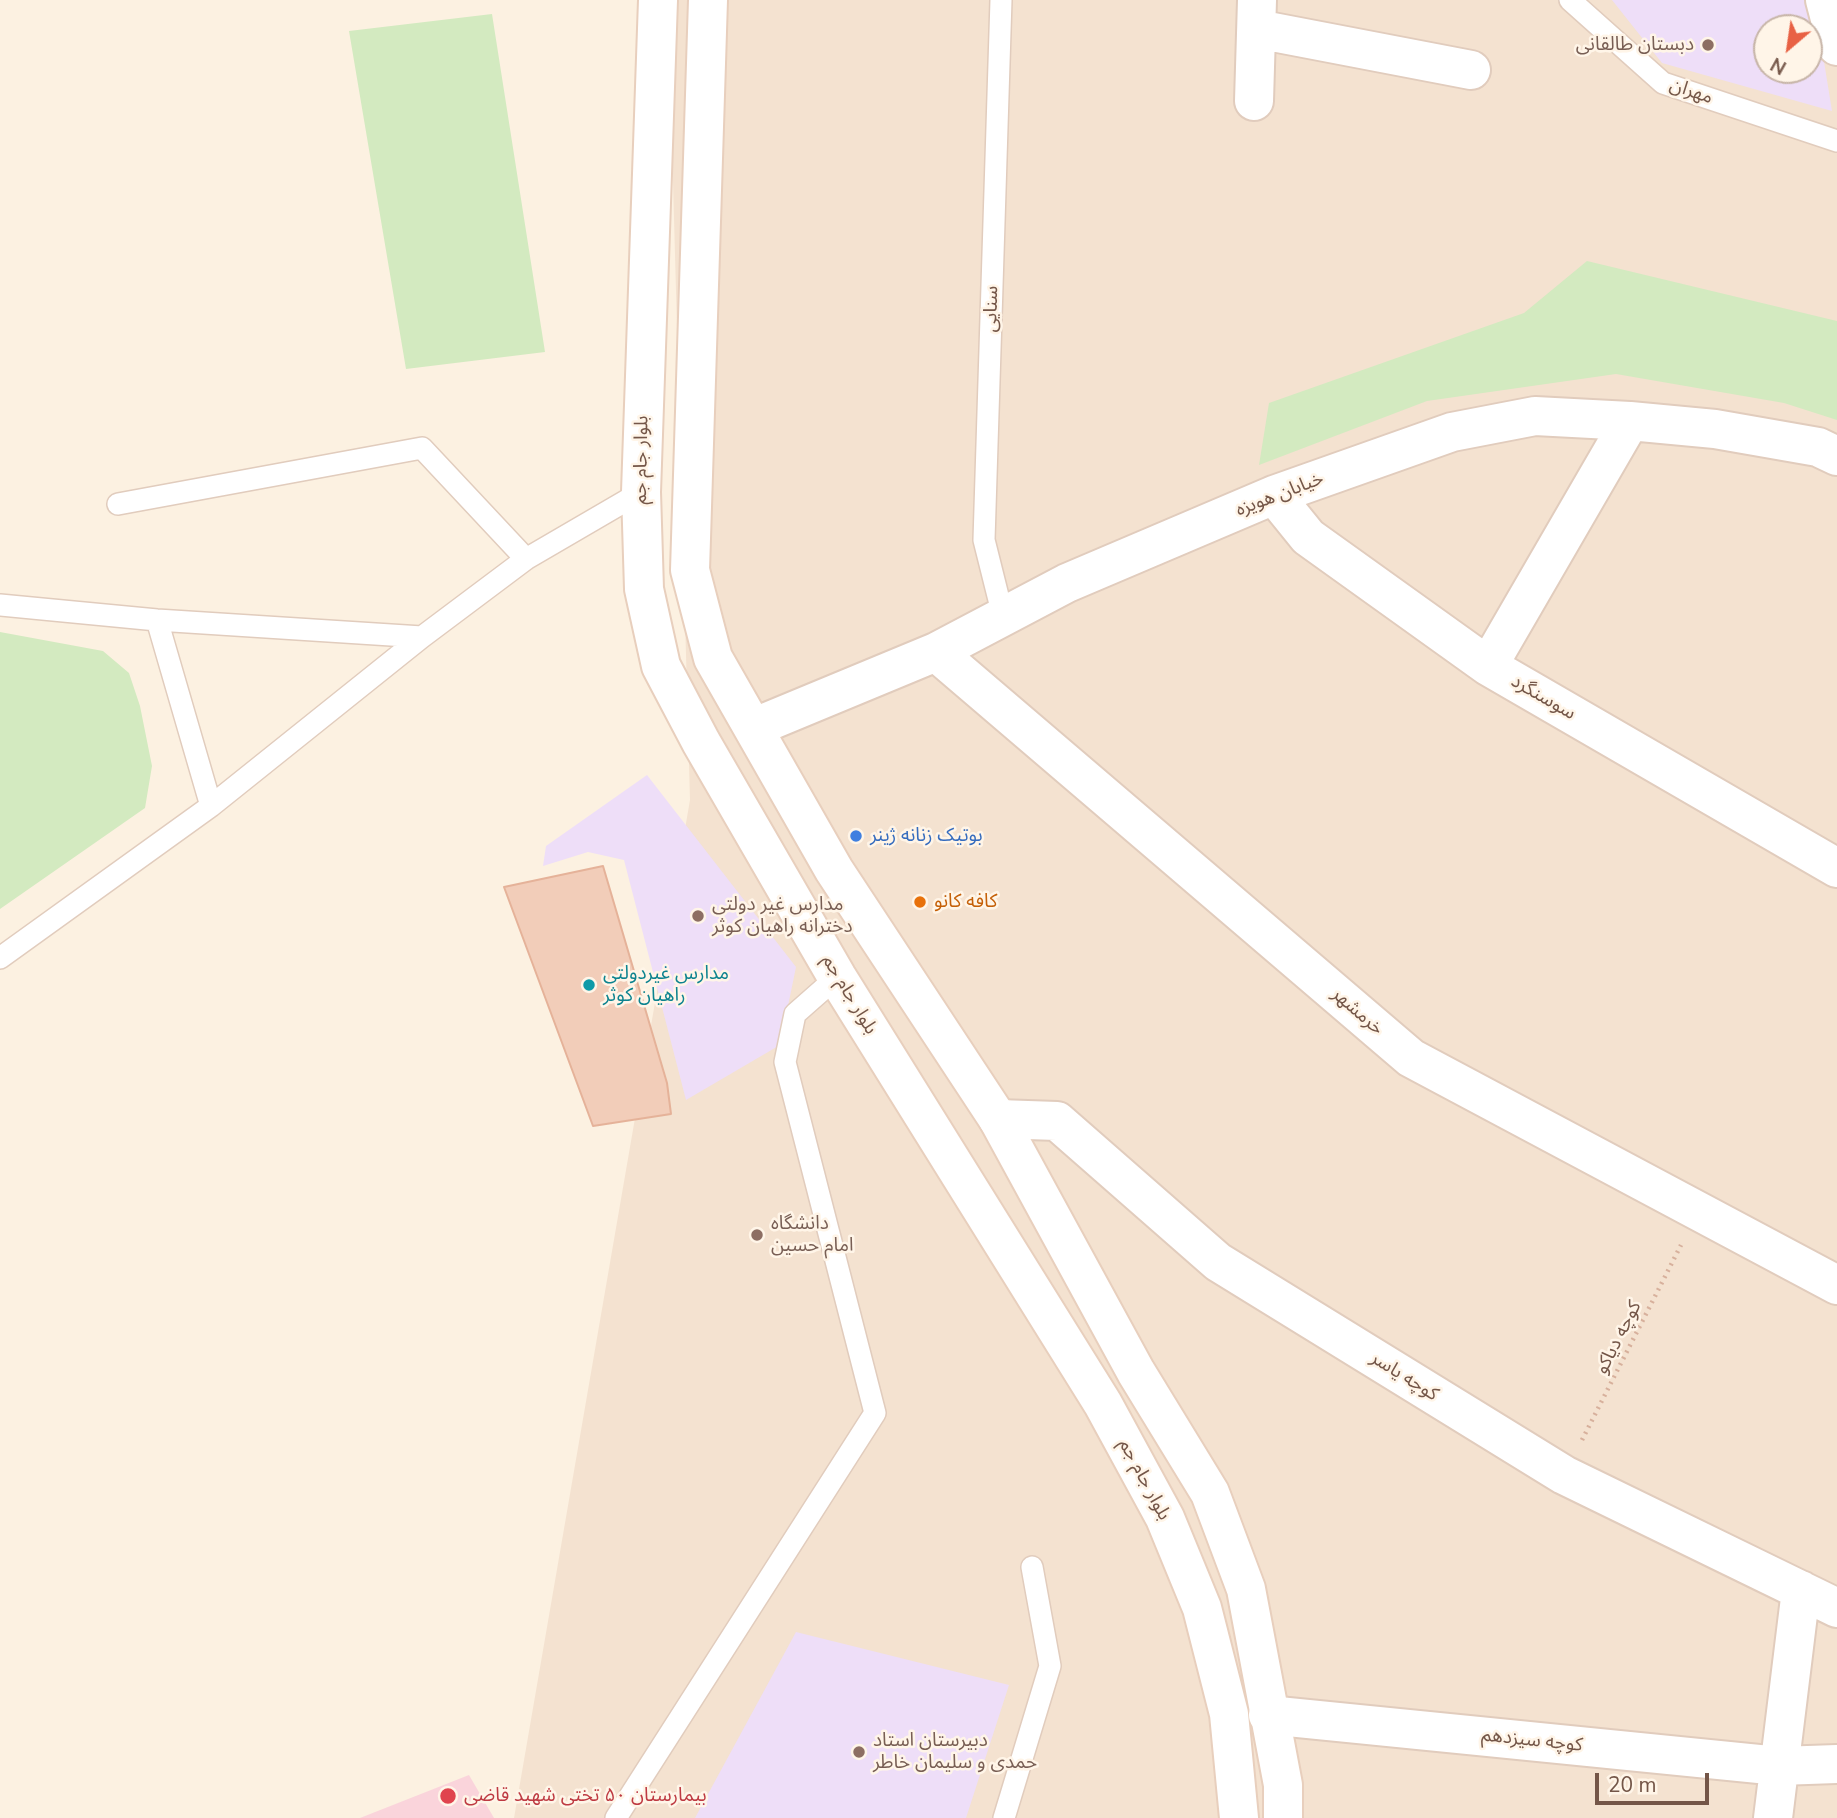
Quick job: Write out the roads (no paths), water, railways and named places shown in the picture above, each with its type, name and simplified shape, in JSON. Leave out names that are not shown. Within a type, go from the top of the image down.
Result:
[{"type":"street","name":"بلوار جام جم","points":[[658,0],[641,492],[644,589],[661,666],[701,742],[837,977],[1103,1404],[1165,1518],[1202,1608],[1229,1714],[1239,1818]]},
{"type":"street","points":[[708,0],[690,570],[713,658],[755,727],[834,870],[998,1119],[1136,1372],[1210,1493],[1246,1588],[1283,1785],[1283,1818]]},
{"type":"street","points":[[1825,0],[1837,46]]},
{"type":"street","points":[[1254,100],[1257,15],[1471,70]]},
{"type":"street","name":"خیابان هویزه","points":[[755,727],[936,652],[1067,583],[1274,495],[1452,432],[1535,416],[1630,421],[1715,429],[1818,447],[1837,456]]},
{"type":"street","points":[[1488,666],[1630,421]]},
{"type":"street","name":"سوسنگرد","points":[[1274,495],[1308,537],[1488,666],[1837,869]]},
{"type":"street","name":"خرمشهر","points":[[936,652],[1411,1058],[1837,1285]]},
{"type":"street","name":"کوچه یاسر","points":[[998,1119],[1057,1121],[1218,1262],[1564,1475],[1837,1608]]},
{"type":"street","points":[[1773,1818],[1801,1590]]},
{"type":"street","name":"کوچه سیزدهم","points":[[1269,1715],[1779,1766],[1837,1764]]},
{"type":"lane","name":"سنایی","points":[[1001,0],[984,540],[1003,616]]},
{"type":"lane","name":"مهران","points":[[1570,0],[1663,83],[1837,141]]},
{"type":"lane","points":[[118,504],[422,448],[526,559]]},
{"type":"lane","points":[[0,958],[211,806],[422,637],[526,559],[641,492]]},
{"type":"lane","points":[[0,605],[157,620],[422,637]]},
{"type":"lane","points":[[157,620],[211,806]]},
{"type":"lane","points":[[616,1818],[875,1413],[785,1062],[795,1014],[837,977]]},
{"type":"lane","points":[[1004,1818],[1050,1666],[1032,1567]]},
{"type":"place","name":"دبستان طالقانی","points":[[1708,45]]},
{"type":"place","name":"بوتیک زنانه ژینر","points":[[856,836]]},
{"type":"place","name":"کافه کانو","points":[[920,902]]},
{"type":"place","name":"مدارس غیر دولتی دخترانه راهیان کوثر","points":[[698,916]]},
{"type":"place","name":"مدارس غیردولتی راهیان کوثر","points":[[589,985]]},
{"type":"place","name":"دانشگاه امام حسین","points":[[757,1235]]},
{"type":"place","name":"دبیرستان استاد حمدی و سلیمان خاطر","points":[[859,1752]]},
{"type":"place","name":"بیمارستان ۵۰ تختی شهید قاضی","points":[[448,1796]]}]
